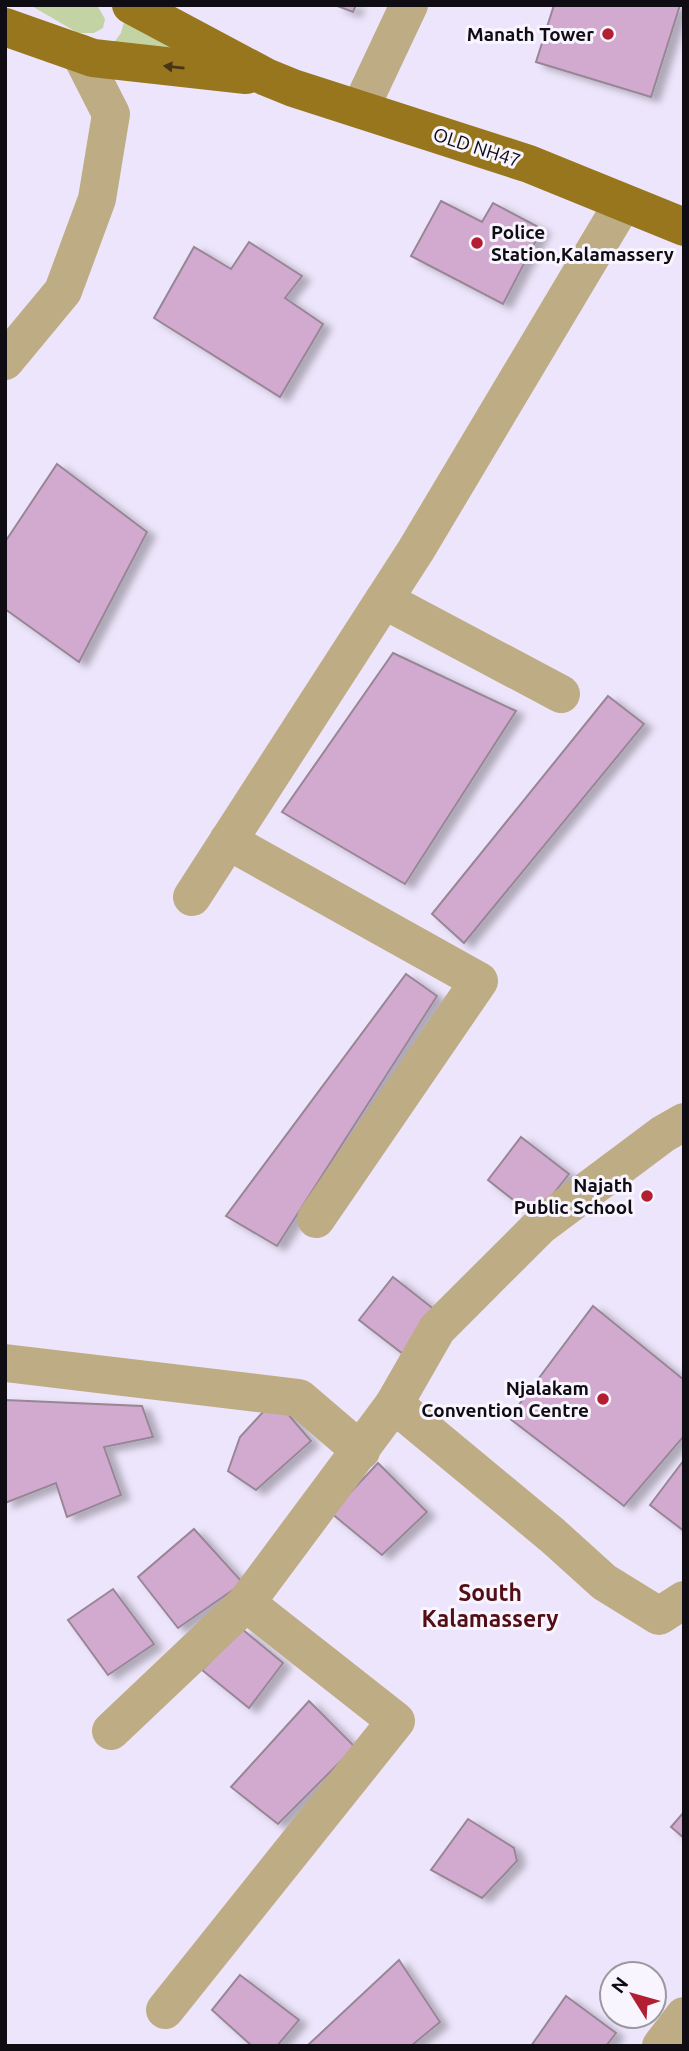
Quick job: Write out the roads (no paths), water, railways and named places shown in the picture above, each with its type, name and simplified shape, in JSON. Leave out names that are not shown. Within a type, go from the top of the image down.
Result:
[{"type":"main road","points":[[86,55],[107,40],[116,12],[114,5]]},
{"type":"main road","name":"OLD NH47","points":[[131,5],[266,77],[529,164],[684,227]]},
{"type":"main road","name":"OLD NH47","points":[[10,26],[86,55],[266,77]]},
{"type":"street","points":[[360,109],[410,5]]},
{"type":"street","points":[[5,361],[63,291],[97,199],[111,114],[86,55]]},
{"type":"street","points":[[191,897],[430,526],[623,202]]},
{"type":"street","points":[[384,600],[561,694]]},
{"type":"street","points":[[228,841],[479,981],[316,1219]]},
{"type":"street","points":[[111,1731],[246,1603],[394,1404],[437,1329],[540,1226],[663,1134],[684,1122]]},
{"type":"street","points":[[5,1363],[299,1398],[361,1451]]},
{"type":"street","points":[[394,1404],[552,1535],[604,1583],[659,1616],[684,1600]]},
{"type":"street","points":[[165,2010],[396,1721],[246,1603]]},
{"type":"street","points":[[662,2046],[684,2016]]},
{"type":"place","name":"Manath Tower","points":[[608,34]]},
{"type":"place","name":"Police Station,Kalamassery","points":[[477,243]]},
{"type":"place","name":"Najath Public School","points":[[647,1196]]},
{"type":"place","name":"Njalakam Convention Centre","points":[[603,1399]]},
{"type":"district","name":"South Kalamassery","points":[[490,1605]]}]
